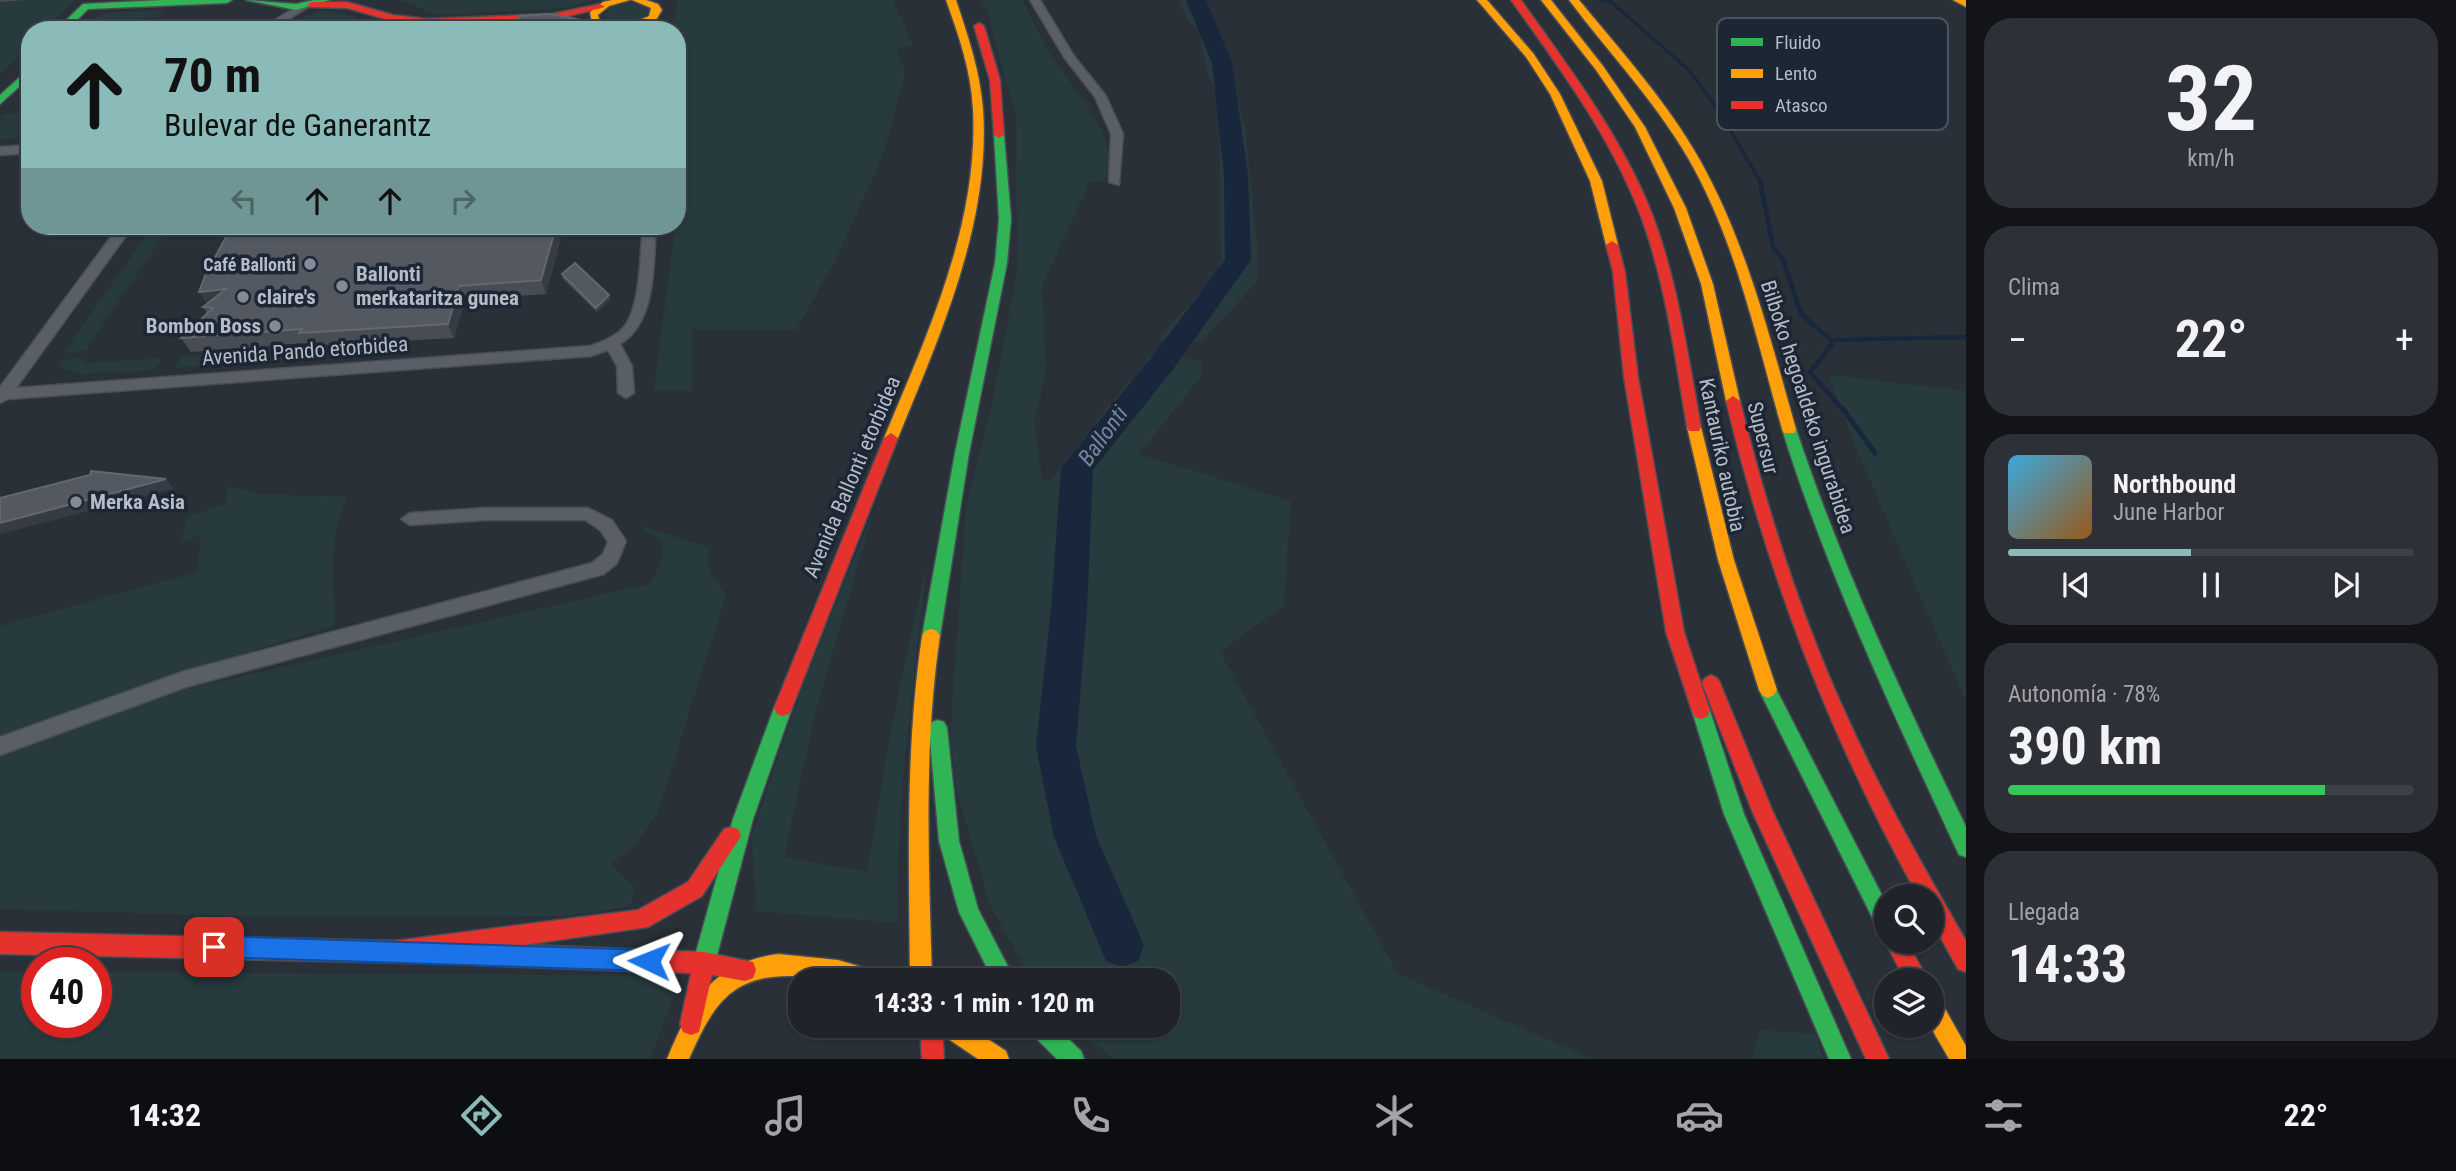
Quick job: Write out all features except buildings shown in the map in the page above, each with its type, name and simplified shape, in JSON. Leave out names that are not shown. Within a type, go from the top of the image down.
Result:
[{"type":"main road","points":[[72,21],[94,3],[227,0]]},
{"type":"main road","points":[[251,0],[278,3],[343,3],[408,21]]},
{"type":"main road","points":[[637,0],[655,6],[656,14],[645,21]]},
{"type":"main road","name":"Avenida Ballonti etorbidea","points":[[691,1027],[704,963],[743,819],[821,608],[940,320],[960,259],[978,150],[977,112],[971,62],[951,0]]},
{"type":"main road","points":[[1482,0],[1530,55],[1555,94],[1597,181],[1619,272],[1631,377],[1675,632],[1734,814],[1840,1059]]},
{"type":"main road","points":[[1499,0],[1568,72]]},
{"type":"main road","name":"Kantauriko autobia","points":[[1516,0],[1568,72],[1616,147],[1653,233],[1669,292],[1707,498],[1735,598],[1772,700],[1874,900]]},
{"type":"main road","name":"Supersur","points":[[1546,0],[1600,68],[1640,127],[1680,208],[1707,284],[1749,471],[1778,568],[1836,717],[1895,838],[1921,884]]},
{"type":"main road","name":"Bilboko hegoaldeko ingurabidea","points":[[1574,0],[1659,105],[1708,186],[1739,261],[1803,476],[1861,628],[1966,848]]},
{"type":"main road","points":[[1958,0],[1966,4]]},
{"type":"main road","points":[[79,21],[94,3]]},
{"type":"main road","points":[[440,21],[609,12],[625,21]]},
{"type":"main road","points":[[921,968],[919,791],[924,674],[962,453],[1001,263],[1005,219],[995,80],[974,12]]},
{"type":"main road","points":[[0,89],[21,69]]},
{"type":"main road","points":[[0,101],[21,80]]},
{"type":"main road","points":[[1659,528],[1692,629]]},
{"type":"main road","points":[[935,622],[939,764],[949,841],[969,912],[998,968]]},
{"type":"main road","points":[[1705,667],[1763,813],[1878,1059]]},
{"type":"main road","points":[[1905,723],[1966,807]]},
{"type":"main road","points":[[397,951],[641,920],[695,889],[743,819]]},
{"type":"main road","points":[[1802,897],[1896,1059]]},
{"type":"main road","points":[[1944,923],[1966,961]]},
{"type":"main road","points":[[0,943],[397,951],[704,963],[745,970],[813,966],[827,968]]},
{"type":"main road","points":[[678,1059],[691,1027],[729,979],[745,970]]},
{"type":"main road","points":[[1944,1029],[1961,1059]]},
{"type":"main road","points":[[932,1038],[933,1059]]},
{"type":"main road","points":[[967,1038],[998,1059]]},
{"type":"main road","points":[[1052,1038],[1073,1059]]},
{"type":"street","points":[[1035,0],[1069,57],[1100,96],[1116,134],[1115,182]]},
{"type":"street","points":[[273,21],[278,3]]},
{"type":"street","points":[[282,21],[314,4]]},
{"type":"street","points":[[0,151],[21,150]]},
{"type":"street","points":[[1,395],[119,235]]},
{"type":"street","points":[[626,393],[627,375],[617,349],[611,344],[632,326],[638,310],[649,235]]},
{"type":"street","name":"Avenida Pando etorbidea","points":[[1,395],[578,353],[611,344]]},
{"type":"street","points":[[0,746],[185,679],[598,569],[611,558],[617,541],[606,525],[588,514],[485,514],[410,519]]},
{"type":"green space","points":[[0,0],[76,0],[54,21],[21,21],[21,54],[0,74]]},
{"type":"green space","points":[[399,0],[595,0],[565,8],[438,15]]},
{"type":"green space","points":[[678,0],[893,0],[913,45],[897,49],[905,72],[884,153],[836,259],[796,330],[692,329],[692,391],[654,390],[674,235],[686,235],[686,21],[673,21]]},
{"type":"green space","points":[[981,0],[1022,0],[1051,55],[1096,120],[1109,153],[1109,168],[1103,182],[1090,181],[1042,286],[1046,371],[1034,423],[1042,479],[1051,480],[1126,384],[1146,374],[1147,356],[1201,360],[1202,375],[1139,454],[1291,501],[1284,605],[1220,652],[1398,974],[1592,1059],[1114,1059],[1087,1038],[1180,1038],[1180,968],[1025,968],[990,905],[956,789],[950,736],[966,507],[991,407],[1017,273],[1016,118],[988,14]]},
{"type":"green space","points":[[1178,0],[1203,0],[1215,28],[1199,28],[1190,24]]},
{"type":"green space","points":[[634,3],[649,9],[649,14],[634,21],[610,21],[603,16],[613,6]]},
{"type":"green space","points":[[164,10],[157,18],[93,21],[106,13]]},
{"type":"green space","points":[[324,10],[354,16],[358,21],[299,21],[302,17]]},
{"type":"green space","points":[[1219,37],[1244,121],[1257,243],[1257,282],[1201,342],[1157,340],[1221,269],[1219,102],[1208,73],[1200,38]]},
{"type":"green space","points":[[21,113],[21,138],[0,139],[1,114]]},
{"type":"green space","points":[[147,235],[164,235],[86,350],[63,353]]},
{"type":"green space","points":[[379,342],[374,353],[175,368],[180,356]]},
{"type":"green space","points":[[81,356],[82,361],[87,363],[162,358],[155,370],[79,374],[61,368],[59,362]]},
{"type":"green space","points":[[1829,375],[1966,391],[1966,701],[1852,439]]},
{"type":"green space","points":[[227,486],[262,494],[348,497],[341,512],[334,544],[335,626],[191,669],[0,741],[0,626],[198,572],[200,536],[181,541],[187,517],[226,504]]},
{"type":"green space","points":[[874,510],[816,710],[784,857],[867,872],[892,724],[928,557],[903,785],[898,923],[757,911],[751,838],[807,673]]},
{"type":"green space","points":[[638,525],[708,547],[709,571],[726,595],[658,812],[636,845],[610,864],[636,888],[630,907],[562,916],[275,917],[0,909],[0,755],[168,693],[649,584],[662,562],[663,543]]},
{"type":"green space","points":[[0,971],[21,972],[21,1038],[112,1038],[112,972],[671,976],[675,993],[650,1059],[0,1059]]},
{"type":"green space","points":[[1759,1030],[1816,1034],[1823,1059],[1753,1059]]},
{"type":"waterway","name":"Ballonti","points":[[1122,945],[1075,837],[1056,746],[1069,610],[1077,468],[1164,361],[1238,260],[1236,175],[1222,63],[1196,0]]},
{"type":"waterway","points":[[1601,0],[1611,2],[1689,70],[1717,109]]},
{"type":"waterway","points":[[1730,130],[1760,181]]},
{"type":"waterway","points":[[1760,181],[1773,247],[1783,259],[1801,314],[1831,340]]},
{"type":"waterway","points":[[1831,340],[1966,337]]},
{"type":"waterway","points":[[1831,340],[1832,344],[1810,372],[1844,411]]},
{"type":"waterway","points":[[1843,409],[1875,453]]},
{"type":"traffic: fast","points":[[70,21],[86,6],[227,0]]},
{"type":"traffic: fast","points":[[251,0],[296,7],[325,0]]},
{"type":"traffic: fast","points":[[0,101],[21,80]]},
{"type":"traffic: fast","points":[[931,636],[962,453],[1001,263],[1005,219],[999,135]]},
{"type":"traffic: fast","points":[[1789,429],[1847,590],[1966,848]]},
{"type":"traffic: fast","points":[[1768,690],[1874,900]]},
{"type":"traffic: fast","points":[[704,963],[743,819],[783,708]]},
{"type":"traffic: fast","points":[[1701,711],[1734,814],[1840,1059]]},
{"type":"traffic: fast","points":[[938,728],[949,841],[969,912],[998,968]]},
{"type":"traffic: fast","points":[[1052,1038],[1073,1059]]},
{"type":"traffic: slow","points":[[595,21],[593,14],[606,4],[625,0]]},
{"type":"traffic: slow","points":[[637,0],[655,6],[657,10],[653,18],[646,21]]},
{"type":"traffic: slow","points":[[891,438],[945,302],[971,206],[977,157],[978,109],[971,61],[951,0]]},
{"type":"traffic: slow","points":[[1482,0],[1530,55],[1555,94],[1596,181],[1612,245]]},
{"type":"traffic: slow","points":[[1546,0],[1600,68],[1640,127],[1680,208],[1707,284],[1733,401]]},
{"type":"traffic: slow","points":[[1574,0],[1664,112],[1708,186],[1744,275],[1789,429]]},
{"type":"traffic: slow","points":[[1958,0],[1966,4]]},
{"type":"traffic: slow","points":[[1694,427],[1726,560],[1768,690]]},
{"type":"traffic: slow","points":[[921,968],[919,764],[931,636]]},
{"type":"traffic: slow","points":[[678,1059],[705,1007],[728,981],[759,967],[798,965],[825,968]]},
{"type":"traffic: slow","points":[[1944,1029],[1961,1059]]},
{"type":"traffic: slow","points":[[967,1038],[998,1059]]},
{"type":"traffic: jam","points":[[1516,0],[1601,124],[1642,204],[1668,286],[1694,427]]},
{"type":"traffic: jam","points":[[312,5],[347,5],[392,18],[418,21]]},
{"type":"traffic: jam","points":[[452,21],[552,17],[600,7]]},
{"type":"traffic: jam","points":[[979,26],[995,80],[999,135]]},
{"type":"traffic: jam","points":[[1612,245],[1619,272],[1631,377],[1675,632],[1701,711]]},
{"type":"traffic: jam","points":[[1733,401],[1767,530],[1812,656],[1866,778],[1922,884]]},
{"type":"traffic: jam","points":[[783,708],[891,438]]},
{"type":"traffic: jam","points":[[1711,683],[1763,813],[1878,1059]]},
{"type":"traffic: jam","points":[[397,951],[641,920],[695,889],[731,836]]},
{"type":"traffic: jam","points":[[1944,923],[1966,961]]},
{"type":"traffic: jam","points":[[0,943],[412,952]]},
{"type":"traffic: jam","points":[[477,954],[704,963],[745,970]]},
{"type":"traffic: jam","points":[[1903,954],[1910,968]]},
{"type":"traffic: jam","points":[[691,1024],[704,963]]},
{"type":"traffic: jam","points":[[932,1038],[933,1059]]},
{"type":"place","name":"Café Ballonti","points":[[310,264]]},
{"type":"place","name":"Ballonti merkataritza gunea","points":[[342,286]]},
{"type":"place","name":"claire's","points":[[243,297]]},
{"type":"place","name":"Bombon Boss","points":[[275,326]]},
{"type":"place","name":"Merka Asia","points":[[76,502]]},
{"type":"route","points":[[214,947],[312,948],[649,961]]}]
